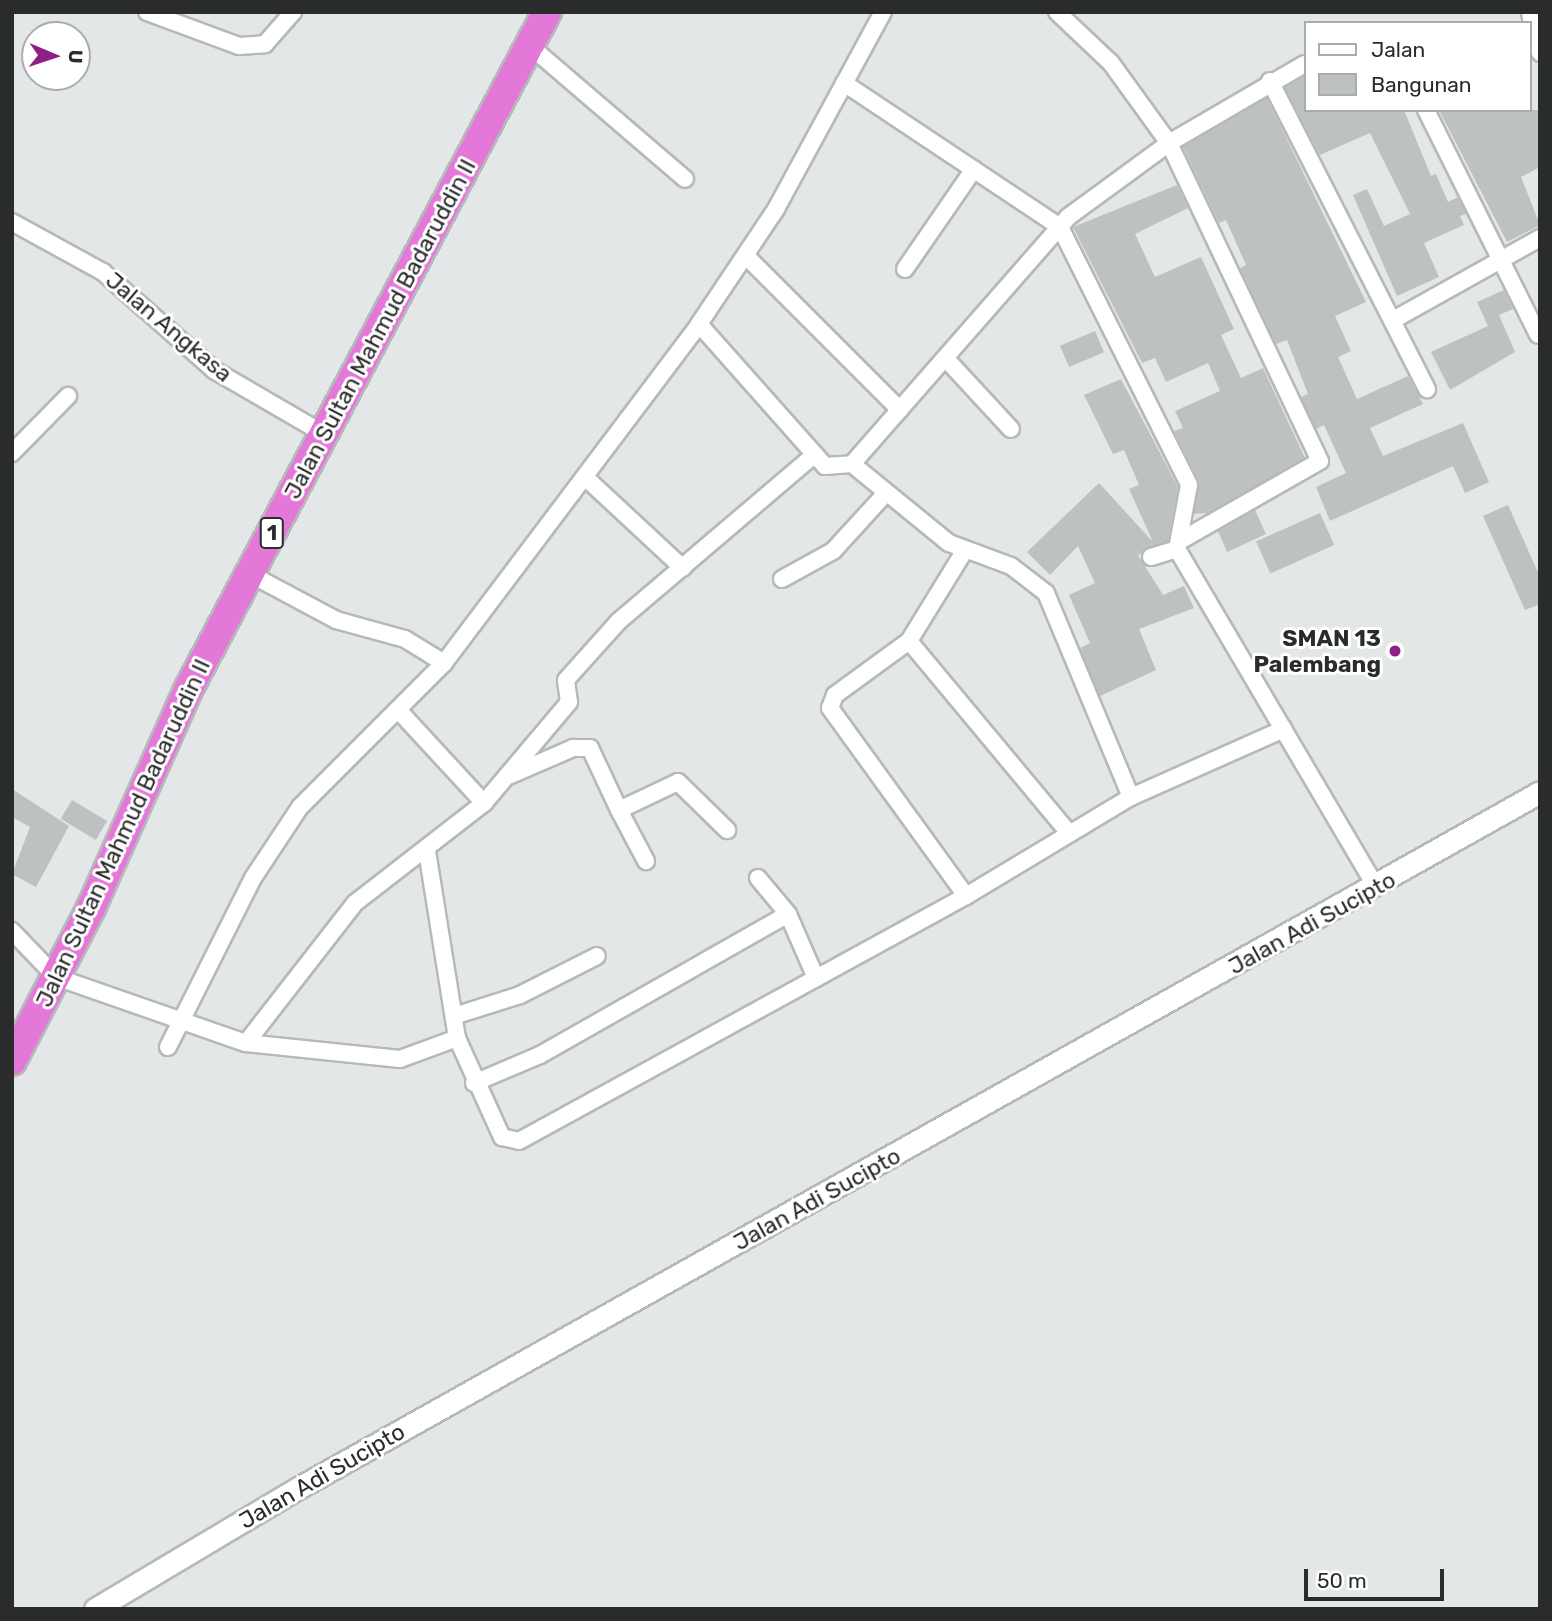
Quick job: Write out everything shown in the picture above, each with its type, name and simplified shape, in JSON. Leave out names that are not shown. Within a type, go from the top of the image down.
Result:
[{"type":"highway","name":"Jalan Sultan Mahmud Badaruddin II","points":[[12,1061],[56,977],[189,688],[547,12]]},
{"type":"street","points":[[147,12],[239,46],[265,44],[293,12]]},
{"type":"street","points":[[168,1047],[253,878],[300,807],[400,712],[444,663],[586,478],[699,324],[747,257],[883,12]]},
{"type":"street","points":[[1057,12],[1111,62],[1169,143],[1320,461],[1180,544],[1151,557]]},
{"type":"street","points":[[1530,12],[1540,53]]},
{"type":"street","points":[[530,46],[685,179]]},
{"type":"street","points":[[699,324],[815,454],[831,468],[852,464],[947,360],[1060,227],[1169,143],[1270,81],[1304,64]]},
{"type":"street","points":[[1270,81],[1395,319],[1427,389]]},
{"type":"street","points":[[844,83],[1060,227],[1189,485],[1180,544],[1376,887]]},
{"type":"street","points":[[1427,112],[1538,335]]},
{"type":"street","points":[[905,268],[974,169]]},
{"type":"street","name":"Jalan Angkasa","points":[[12,222],[103,272],[214,370],[324,434]]},
{"type":"street","points":[[1395,319],[1540,238]]},
{"type":"street","points":[[747,257],[900,410]]},
{"type":"street","points":[[947,360],[1011,429]]},
{"type":"street","points":[[12,453],[68,396]]},
{"type":"street","points":[[246,1043],[355,903],[426,851],[484,803],[511,775],[569,702],[570,674],[619,621],[815,454]]},
{"type":"street","points":[[852,464],[885,494],[965,550],[1011,566],[1046,593],[1131,797]]},
{"type":"street","points":[[586,478],[684,568]]},
{"type":"street","points":[[782,579],[833,551],[885,494]]},
{"type":"street","points":[[965,550],[909,641],[835,695],[830,708],[965,896]]},
{"type":"street","points":[[250,574],[336,620],[404,639],[444,663]]},
{"type":"street","points":[[909,641],[1068,832]]},
{"type":"street","points":[[400,712],[484,803]]},
{"type":"street","points":[[426,851],[457,1038],[474,1083],[502,1137],[519,1141],[965,896],[1068,832],[1131,797],[1284,729]]},
{"type":"street","points":[[511,775],[573,748],[590,748],[646,861]]},
{"type":"street","points":[[619,810],[678,782],[727,830]]},
{"type":"street","name":"Jalan Adi Sucipto","points":[[95,1609],[300,1487],[1376,887],[1540,792]]},
{"type":"street","points":[[758,878],[788,914],[816,978]]},
{"type":"street","points":[[474,1083],[540,1055],[788,914]]},
{"type":"street","points":[[12,931],[56,977],[179,1024],[246,1043],[400,1059],[457,1038]]},
{"type":"street","points":[[454,1016],[520,995],[597,956]]},
{"type":"building","points":[[1304,77],[1304,112],[1405,112],[1431,176],[1436,174],[1448,202],[1458,197],[1466,214],[1460,216],[1464,225],[1424,243],[1439,277],[1397,296],[1353,195],[1367,189],[1384,226],[1410,214],[1370,133],[1320,155],[1285,88]]},
{"type":"building","points":[[1267,98],[1366,302],[1335,316],[1351,351],[1338,357],[1357,399],[1408,376],[1423,404],[1370,428],[1383,456],[1463,423],[1489,482],[1465,493],[1453,466],[1330,521],[1316,487],[1346,473],[1324,425],[1316,429],[1301,397],[1308,394],[1287,340],[1276,344],[1240,268],[1246,265],[1226,220],[1219,223],[1183,147]]},
{"type":"building","points":[[1540,110],[1540,167],[1521,177],[1540,225],[1507,242],[1440,112]]},
{"type":"building","points":[[1177,185],[1188,208],[1135,234],[1155,277],[1201,257],[1234,329],[1221,335],[1241,378],[1263,368],[1305,458],[1208,513],[1194,514],[1199,481],[1174,431],[1183,428],[1175,411],[1220,391],[1208,363],[1166,382],[1155,358],[1142,363],[1073,227]]},
{"type":"building","points":[[1504,290],[1513,309],[1499,315],[1515,352],[1450,390],[1431,352],[1488,326],[1477,302]]},
{"type":"building","points":[[1095,331],[1104,352],[1069,367],[1060,346]]},
{"type":"building","points":[[1121,379],[1178,487],[1168,541],[1138,555],[1163,595],[1184,586],[1194,608],[1139,629],[1156,670],[1100,696],[1080,648],[1090,643],[1069,595],[1095,583],[1078,546],[1050,575],[1027,552],[1099,483],[1153,542],[1129,489],[1139,485],[1124,450],[1113,454],[1084,395]]},
{"type":"building","points":[[1508,505],[1540,577],[1540,604],[1525,610],[1483,516]]},
{"type":"building","points":[[1255,510],[1266,534],[1227,552],[1218,531]]},
{"type":"building","points":[[1320,513],[1334,545],[1270,573],[1256,541]]},
{"type":"building","points":[[12,789],[69,826],[36,887],[12,874],[30,827],[12,817]]},
{"type":"building","points":[[72,800],[107,821],[96,840],[61,819]]},
{"type":"place","name":"SMAN 13 Palembang","points":[[1395,651]]}]
